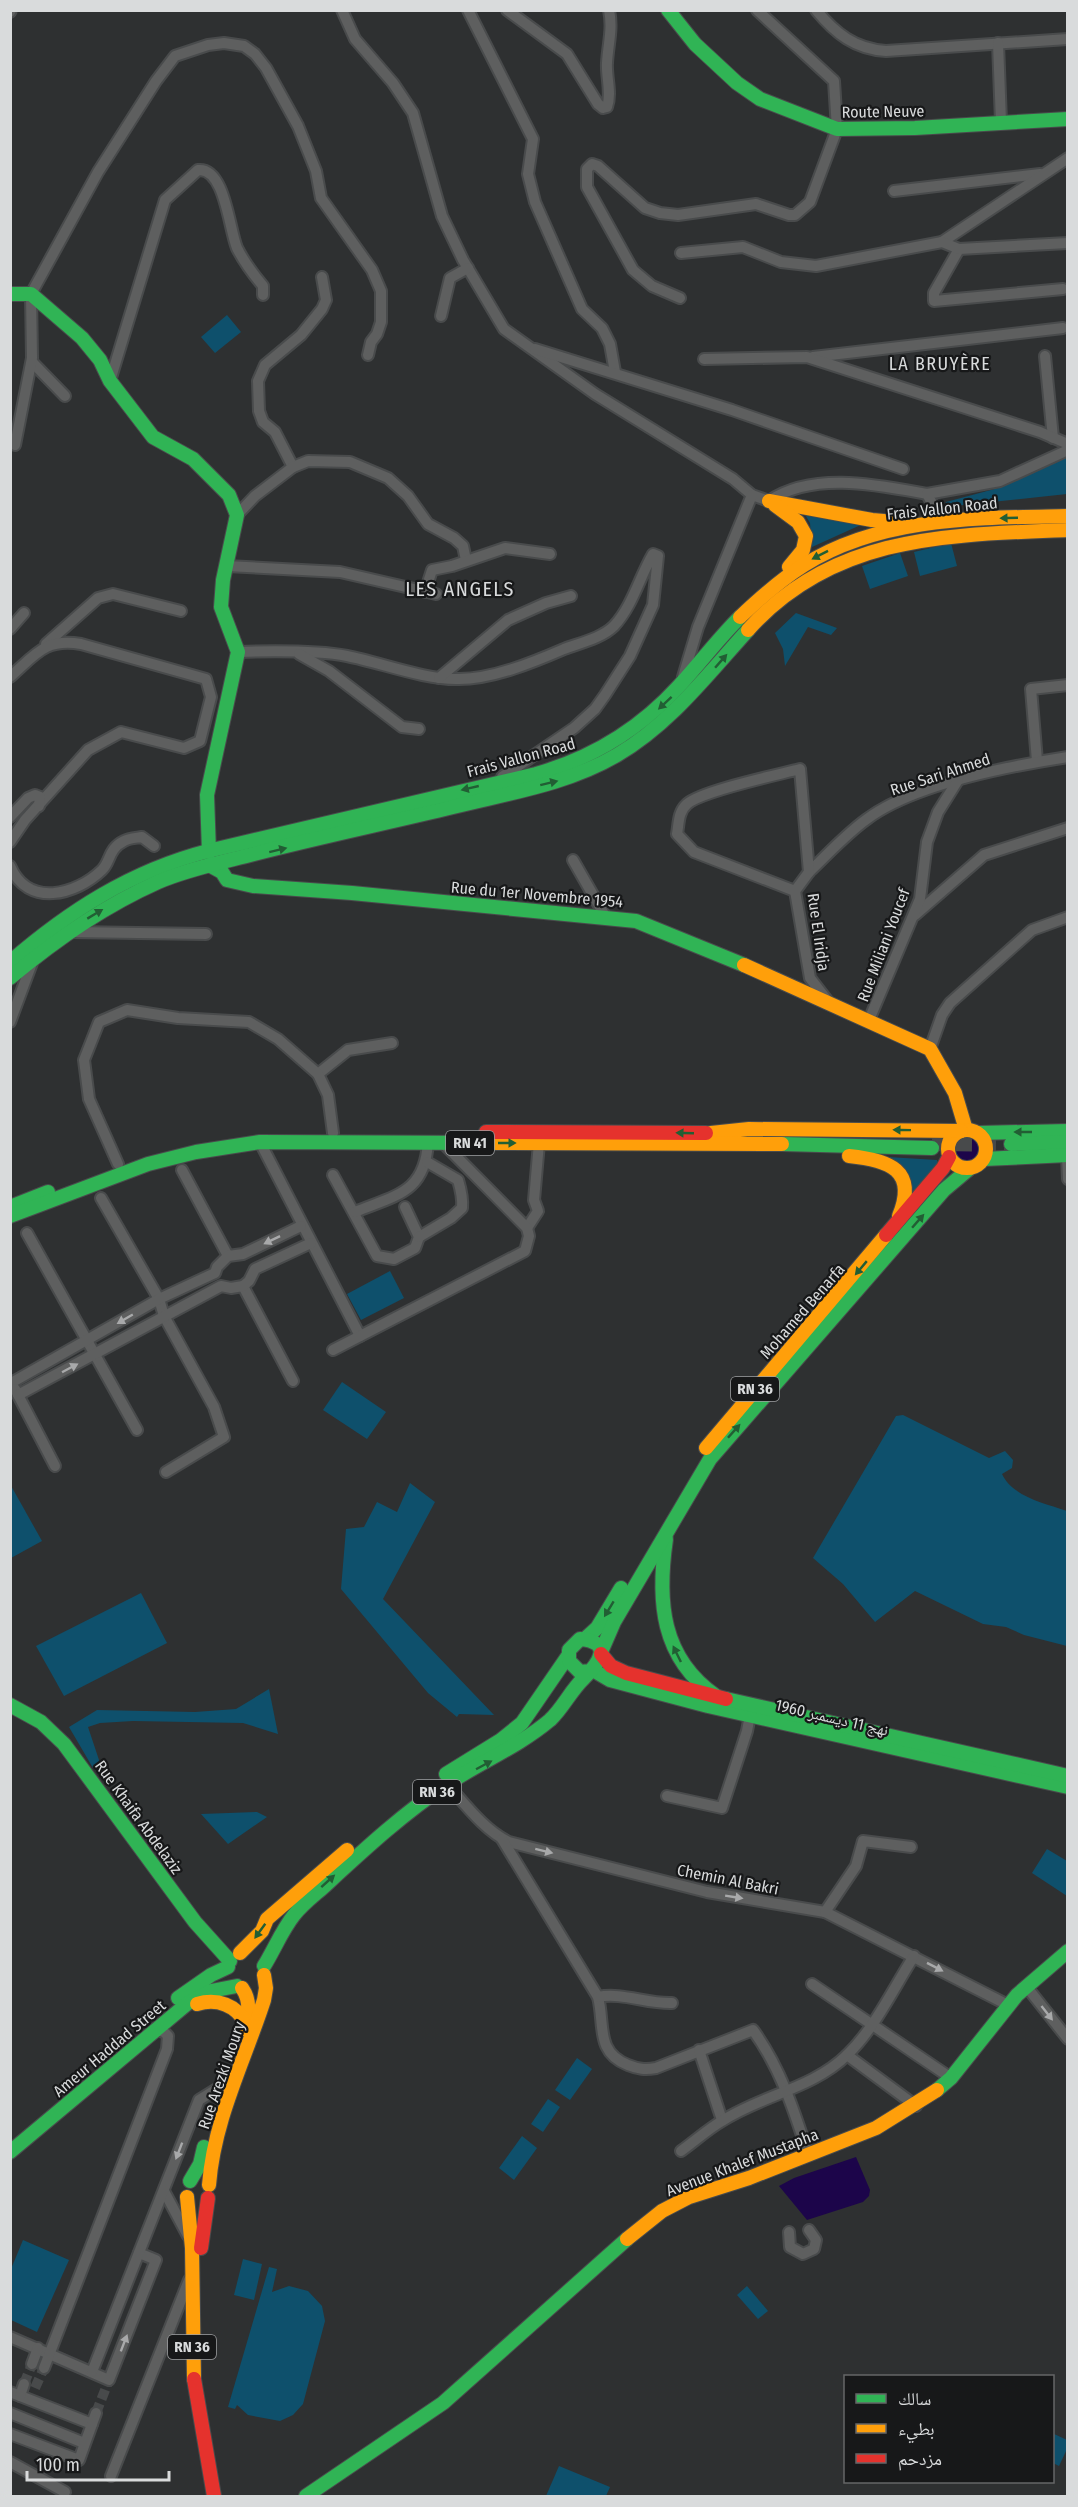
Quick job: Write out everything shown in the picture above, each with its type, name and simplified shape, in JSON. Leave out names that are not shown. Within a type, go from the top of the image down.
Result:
[{"type":"main road","name":"Route Neuve","points":[[668,10],[695,44],[737,83],[760,99],[837,129],[915,128],[1068,118]]},
{"type":"main road","points":[[10,294],[31,294],[82,338],[100,360],[110,381],[153,437],[193,459],[229,495],[237,515],[228,566],[223,580],[221,606],[237,652],[207,795],[209,852]]},
{"type":"main road","points":[[769,501],[872,520],[942,522]]},
{"type":"main road","points":[[769,501],[798,522],[806,536],[803,550],[770,588]]},
{"type":"main road","name":"Frais Vallon Road","points":[[10,978],[82,905],[131,878],[169,862],[351,815],[555,768],[603,748],[634,730],[664,704],[735,621],[770,588],[813,558],[850,541],[903,526],[1068,516]]},
{"type":"main road","name":"Frais Vallon Road","points":[[10,960],[43,942],[68,932],[107,907],[171,877],[555,782],[602,764],[632,747],[663,724],[754,623],[789,591],[814,574],[851,556],[889,545],[927,538],[1068,531]]},
{"type":"main road","name":"Rue du 1er Novembre 1954","points":[[211,866],[222,872],[227,880],[253,886],[605,916],[636,921],[714,951],[930,1049]]},
{"type":"main road","points":[[10,986],[32,963],[43,942]]},
{"type":"main road","points":[[930,1049],[956,1093],[968,1131],[985,1142],[987,1147],[984,1159],[978,1166],[969,1169],[957,1166],[949,1157],[949,1142],[968,1131]]},
{"type":"main road","name":"RN 41","points":[[711,1139],[749,1129],[1068,1131]]},
{"type":"main road","name":"RN 41","points":[[12,1211],[48,1192],[157,1150],[208,1139],[257,1133],[333,1132],[932,1145]]},
{"type":"main road","name":"RN 41","points":[[12,1211],[164,1159],[260,1142],[539,1143],[711,1139],[815,1153],[904,1152],[949,1157]]},
{"type":"main road","points":[[1068,1142],[1011,1147],[1068,1149]]},
{"type":"main road","points":[[815,1153],[877,1159],[898,1171],[905,1188],[905,1202],[888,1236]]},
{"type":"main road","points":[[984,1159],[1067,1155]]},
{"type":"main road","name":"Mohamed Benarfa","points":[[585,1639],[603,1619],[679,1487],[706,1448],[888,1236],[944,1168],[949,1157]]},
{"type":"main road","name":"Mohamed Benarfa","points":[[601,1653],[614,1622],[695,1482],[717,1450],[944,1190],[969,1169]]},
{"type":"main road","points":[[669,1526],[662,1578],[664,1611],[669,1632],[676,1652],[689,1675],[700,1687],[716,1696]]},
{"type":"main road","points":[[585,1639],[595,1643],[601,1653],[599,1664],[592,1671],[575,1670],[568,1656],[571,1645],[585,1639]]},
{"type":"main road","name":"نهج 11 ديسمبر 1960","points":[[601,1653],[605,1662],[627,1673],[658,1683],[1068,1776]]},
{"type":"main road","name":"RN 36","points":[[232,1960],[262,1931],[267,1919],[396,1809],[516,1729],[568,1656]]},
{"type":"main road","name":"نهج 11 ديسمبر 1960","points":[[592,1671],[610,1680],[750,1715],[1068,1787]]},
{"type":"main road","name":"RN 36","points":[[264,1971],[288,1923],[302,1905],[400,1819],[447,1784],[520,1743],[559,1711],[580,1681],[592,1671]]},
{"type":"main road","points":[[540,1698],[551,1687],[560,1687],[564,1694],[559,1711]]},
{"type":"main road","name":"Rue Khaifa Abdelaziz","points":[[10,1705],[41,1722],[64,1744],[195,1922],[232,1960]]},
{"type":"main road","name":"Avenue Khalef Mustapha","points":[[308,2496],[443,2403],[598,2263],[662,2211],[688,2197],[749,2178],[876,2128],[916,2106],[951,2078],[1008,2005],[1026,1986],[1068,1951]]},
{"type":"main road","points":[[255,1954],[264,1971],[255,1986],[239,1987],[229,1978],[232,1960],[255,1954]]},
{"type":"main road","name":"Ameur Haddad Street","points":[[10,2141],[184,1993],[232,1960]]},
{"type":"main road","name":"Rue Arezki Moury","points":[[224,2496],[209,2419],[202,2361],[202,2242],[211,2161],[226,2100],[264,2000],[266,1988],[264,1971]]},
{"type":"main road","name":"Ameur Haddad Street","points":[[10,2152],[195,1998],[211,1991],[239,1987]]},
{"type":"main road","name":"Rue Arezki Moury","points":[[190,2181],[202,2159],[220,2087],[246,2024],[248,1997],[239,1987]]},
{"type":"main road","points":[[156,2030],[206,2000],[234,2008],[242,2014],[246,2024]]},
{"type":"main road","points":[[200,2179],[208,2192],[197,2203],[187,2197],[186,2190],[190,2181],[200,2179]]},
{"type":"main road","name":"RN 36","points":[[187,2197],[192,2248],[194,2371],[214,2496]]},
{"type":"street","points":[[342,10],[355,39],[393,82],[413,113],[442,216],[468,268],[504,329],[595,394],[733,479],[752,495],[769,501],[792,489],[822,483],[854,484],[927,494],[1000,482],[1067,442]]},
{"type":"street","points":[[468,10],[533,140],[528,174],[536,202],[582,309],[602,328],[610,344],[615,372]]},
{"type":"street","points":[[507,10],[567,54],[598,104],[603,108],[607,107],[609,100],[607,62],[613,26],[609,10]]},
{"type":"street","points":[[680,298],[652,286],[633,270],[587,187],[587,169],[592,164],[598,166],[645,208],[660,213],[678,215],[756,204],[795,215],[810,202],[837,129],[834,81],[757,10]]},
{"type":"street","points":[[816,10],[830,27],[847,40],[868,50],[886,51],[1068,39]]},
{"type":"street","points":[[15,444],[32,362],[31,294],[98,172],[175,56],[208,45],[224,43],[244,46],[255,54],[266,68],[305,143],[316,171],[321,198],[372,270],[381,291],[381,322],[371,342],[368,355]]},
{"type":"street","points":[[998,43],[1001,122]]},
{"type":"street","points":[[681,253],[743,247],[781,262],[816,266],[942,242],[1068,158]]},
{"type":"street","points":[[110,381],[165,200],[198,170],[209,173],[220,185],[237,247],[249,270],[263,286],[263,295]]},
{"type":"street","points":[[894,191],[1042,174]]},
{"type":"street","points":[[942,242],[959,249],[1068,243]]},
{"type":"street","points":[[959,249],[934,293],[934,301],[1063,289]]},
{"type":"street","points":[[441,316],[450,278],[468,268]]},
{"type":"street","points":[[293,467],[275,432],[263,422],[259,411],[258,381],[265,365],[301,335],[322,309],[326,300],[322,277]]},
{"type":"street","points":[[704,359],[807,357],[1063,328]]},
{"type":"street","points":[[527,346],[615,372],[903,469]]},
{"type":"street","points":[[1045,356],[1053,438]]},
{"type":"street","points":[[807,357],[1067,442]]},
{"type":"street","points":[[32,362],[65,396]]},
{"type":"street","points":[[237,515],[255,496],[293,467],[308,461],[350,462],[388,478],[408,496],[428,524],[454,538],[463,546],[466,560]]},
{"type":"street","points":[[927,494],[942,522]]},
{"type":"street","points":[[682,685],[698,627],[752,495]]},
{"type":"street","points":[[228,566],[340,572],[430,593],[432,570],[452,566],[505,548],[550,554]]},
{"type":"street","points":[[237,652],[345,656],[439,678],[461,680],[500,672],[537,661],[612,628],[636,593],[653,554],[658,556],[654,605],[630,656],[595,709],[574,728],[496,782]]},
{"type":"street","points":[[10,677],[98,598],[113,594],[181,611]]},
{"type":"street","points":[[439,678],[508,620],[546,603],[571,596]]},
{"type":"street","points":[[10,629],[24,613]]},
{"type":"street","points":[[10,842],[26,820],[88,750],[121,732],[184,748],[200,741],[211,697],[206,679],[81,644],[63,641],[42,648]]},
{"type":"street","points":[[297,653],[329,672],[402,727],[419,729]]},
{"type":"street","points":[[1037,761],[1031,689],[1068,685]]},
{"type":"street","name":"Rue Sari Ahmed","points":[[809,872],[866,819],[898,800],[958,780],[1037,761],[1068,757]]},
{"type":"street","name":"Rue El Iridja","points":[[795,891],[694,852],[677,834],[680,814],[688,802],[714,792],[800,769],[809,872],[795,891],[810,978],[825,999],[849,1012]]},
{"type":"street","name":"Rue Miliani Youcef","points":[[869,1020],[909,920],[920,899],[927,842],[938,812],[958,780]]},
{"type":"street","points":[[10,817],[28,798],[36,795],[40,797],[39,806]]},
{"type":"street","points":[[909,920],[984,855],[1068,828]]},
{"type":"street","points":[[10,866],[14,876],[32,892],[49,894],[74,890],[105,868],[110,853],[124,840],[142,837],[154,846]]},
{"type":"street","points":[[573,860],[605,916]]},
{"type":"street","points":[[930,1049],[942,1016],[950,1003],[1032,930],[1068,917]]},
{"type":"street","points":[[68,932],[206,934]]},
{"type":"street","points":[[10,1022],[32,963]]},
{"type":"street","points":[[118,1164],[89,1099],[84,1060],[99,1022],[127,1010],[178,1018],[249,1022],[278,1039],[318,1074],[328,1095],[333,1132]]},
{"type":"street","points":[[318,1074],[348,1050],[392,1043]]},
{"type":"street","points":[[260,1142],[301,1226],[360,1336]]},
{"type":"street","points":[[355,1212],[413,1185],[427,1162],[428,1142]]},
{"type":"street","points":[[333,1350],[525,1251],[529,1236],[527,1228],[443,1143]]},
{"type":"street","points":[[527,1228],[538,1211],[534,1200],[539,1143]]},
{"type":"street","points":[[1067,1155],[1068,1179]]},
{"type":"street","points":[[333,1175],[377,1256],[394,1259],[415,1248],[420,1237],[451,1218],[462,1208],[462,1193],[458,1180],[450,1173],[427,1162]]},
{"type":"street","points":[[182,1170],[228,1256]]},
{"type":"street","points":[[101,1198],[159,1299],[164,1316],[213,1407],[224,1437],[166,1472]]},
{"type":"street","points":[[405,1207],[420,1237]]},
{"type":"street","points":[[54,1466],[11,1382],[159,1299],[214,1273],[228,1256],[243,1254],[301,1226]]},
{"type":"street","points":[[27,1233],[137,1430]]},
{"type":"street","points":[[18,1395],[221,1287],[243,1286],[249,1281],[255,1269],[311,1243]]},
{"type":"street","points":[[214,1273],[221,1287]]},
{"type":"street","points":[[243,1286],[293,1381]]},
{"type":"street","points":[[667,1796],[722,1808],[750,1715]]},
{"type":"street","points":[[447,1784],[502,1839],[597,1997],[602,2011],[602,2036],[608,2051],[615,2060],[646,2070],[753,2030],[769,2051],[786,2089],[808,2154]]},
{"type":"street","name":"Chemin Al Bakri","points":[[502,1839],[707,1892],[825,1912],[1008,2005]]},
{"type":"street","points":[[825,1912],[856,1866],[863,1841],[911,1847]]},
{"type":"street","points":[[681,2151],[722,2120],[786,2089],[802,2086],[847,2055],[872,2025],[914,1956]]},
{"type":"street","points":[[812,1984],[951,2078]]},
{"type":"street","points":[[1026,1986],[1068,2039]]},
{"type":"street","points":[[597,1997],[610,1994],[672,2003]]},
{"type":"street","points":[[44,2368],[169,2043],[166,2033],[156,2030]]},
{"type":"street","points":[[699,2050],[722,2120]]},
{"type":"street","points":[[847,2055],[916,2106]]},
{"type":"street","points":[[92,2372],[199,2100],[220,2087]]},
{"type":"street","points":[[164,2191],[192,2248]]},
{"type":"street","points":[[789,2232],[790,2247],[803,2254],[814,2249],[816,2240],[809,2230]]},
{"type":"street","points":[[10,2337],[109,2380],[156,2260],[139,2253]]},
{"type":"street","points":[[111,2476],[192,2272]]},
{"type":"street","points":[[32,2364],[38,2348]]},
{"type":"street","points":[[20,2396],[24,2384]]},
{"type":"street","points":[[20,2396],[35,2388]]},
{"type":"street","points":[[20,2396],[92,2424]]},
{"type":"street","points":[[10,2413],[84,2443]]},
{"type":"street","points":[[10,2434],[78,2460],[96,2413]]},
{"type":"street","points":[[10,2462],[64,2493]]},
{"type":"shaded area","points":[[227,315],[241,332],[215,353],[201,337]]},
{"type":"shaded area","points":[[1066,458],[1067,494],[945,507],[946,502],[1002,487]]},
{"type":"shaded area","points":[[803,511],[865,523],[812,547],[810,523]]},
{"type":"shaded area","points":[[951,543],[957,566],[920,576],[914,552]]},
{"type":"shaded area","points":[[900,553],[908,576],[870,589],[862,566]]},
{"type":"shaded area","points":[[796,613],[837,628],[831,635],[808,627],[785,666],[783,649],[775,633]]},
{"type":"shaded area","points":[[968,1135],[978,1139],[982,1149],[978,1159],[968,1163],[958,1159],[954,1149],[958,1139]]},
{"type":"shaded area","points":[[888,1157],[937,1160],[937,1164],[913,1195]]},
{"type":"shaded area","points":[[390,1271],[404,1298],[361,1320],[347,1294]]},
{"type":"shaded area","points":[[342,1382],[386,1412],[367,1439],[323,1410]]},
{"type":"shaded area","points":[[903,1415],[989,1458],[1005,1451],[1013,1460],[1012,1468],[1002,1474],[1007,1482],[1021,1494],[1067,1511],[1067,1646],[1024,1635],[1006,1627],[983,1624],[915,1591],[875,1622],[843,1584],[813,1558],[896,1416]]},
{"type":"shaded area","points":[[410,1483],[435,1502],[383,1599],[494,1715],[459,1714],[457,1717],[428,1693],[341,1589],[346,1529],[364,1527],[377,1502],[397,1512]]},
{"type":"shaded area","points":[[10,1484],[42,1541],[11,1558],[10,1558]]},
{"type":"shaded area","points":[[141,1593],[167,1643],[64,1696],[36,1646]]},
{"type":"shaded area","points":[[269,1689],[278,1734],[243,1723],[133,1721],[100,1723],[88,1727],[100,1763],[93,1768],[69,1727],[97,1710],[195,1712],[236,1709]]},
{"type":"shaded area","points":[[257,1812],[267,1817],[228,1844],[201,1814]]},
{"type":"shaded area","points":[[1047,1849],[1067,1861],[1067,1896],[1032,1873]]},
{"type":"shaded area","points":[[577,2058],[592,2069],[570,2100],[555,2090]]},
{"type":"shaded area","points":[[548,2099],[560,2107],[543,2132],[531,2124]]},
{"type":"shaded area","points":[[522,2136],[537,2148],[514,2180],[499,2168]]},
{"type":"shaded area","points":[[856,2157],[870,2190],[869,2196],[863,2202],[807,2220],[779,2186],[794,2178]]},
{"type":"shaded area","points":[[23,2240],[69,2260],[37,2332],[11,2320],[11,2269]]},
{"type":"shaded area","points":[[243,2259],[262,2264],[254,2300],[234,2295]]},
{"type":"shaded area","points":[[269,2267],[277,2269],[272,2292],[289,2286],[308,2291],[322,2306],[325,2321],[303,2404],[293,2415],[280,2421],[248,2415],[237,2405],[235,2409],[228,2407]]},
{"type":"shaded area","points":[[747,2286],[768,2311],[758,2319],[737,2295]]},
{"type":"shaded area","points":[[1054,2434],[1067,2440],[1067,2449],[1059,2466],[1054,2464]]},
{"type":"shaded area","points":[[559,2466],[610,2487],[606,2496],[546,2496]]},
{"type":"tunnel","points":[[932,1143],[1011,1144]]},
{"type":"tunnel","points":[[24,2384],[32,2364]]},
{"type":"tunnel","points":[[35,2388],[44,2368]]},
{"type":"tunnel","points":[[96,2413],[109,2380]]},
{"type":"traffic: fast","points":[[668,10],[695,44],[737,83],[760,99],[837,129],[915,128],[1068,119]]},
{"type":"traffic: fast","points":[[10,294],[31,294],[82,338],[100,360],[110,381],[153,437],[193,459],[229,495],[237,515],[223,580],[221,607],[238,652],[207,795],[209,852]]},
{"type":"traffic: fast","points":[[10,962],[55,926],[102,895],[127,881],[180,859],[536,774],[577,760],[631,729],[664,702],[740,617]]},
{"type":"traffic: fast","points":[[10,978],[62,937],[99,913],[169,877],[279,848],[538,787],[598,765],[636,743],[671,714],[748,630]]},
{"type":"traffic: fast","points":[[211,866],[222,872],[227,880],[253,886],[352,893],[636,921],[744,965]]},
{"type":"traffic: fast","points":[[978,1133],[1068,1131]]},
{"type":"traffic: fast","points":[[10,1216],[148,1164],[196,1152],[260,1142],[496,1143]]},
{"type":"traffic: fast","points":[[1011,1144],[1068,1142]]},
{"type":"traffic: fast","points":[[782,1144],[932,1148]]},
{"type":"traffic: fast","points":[[984,1159],[1068,1155]]},
{"type":"traffic: fast","points":[[601,1652],[614,1622],[710,1459],[944,1190],[969,1169]]},
{"type":"traffic: fast","points":[[10,1207],[48,1192]]},
{"type":"traffic: fast","points":[[666,1539],[662,1584],[667,1626],[684,1664],[698,1681],[716,1696]]},
{"type":"traffic: fast","points":[[585,1639],[597,1628],[621,1588]]},
{"type":"traffic: fast","points":[[264,1966],[298,1910],[386,1831],[446,1785],[538,1730],[555,1715],[590,1672],[594,1666],[598,1660],[600,1654],[597,1644],[580,1639],[569,1650],[569,1661],[580,1672],[591,1671]]},
{"type":"traffic: fast","points":[[446,1774],[501,1740],[522,1723],[568,1656]]},
{"type":"traffic: fast","points":[[593,1670],[610,1680],[708,1706],[1068,1787]]},
{"type":"traffic: fast","points":[[726,1699],[1068,1776]]},
{"type":"traffic: fast","points":[[10,1705],[41,1722],[64,1744],[195,1922],[230,1961]]},
{"type":"traffic: fast","points":[[937,2090],[951,2078],[1017,1995],[1068,1951]]},
{"type":"traffic: fast","points":[[178,1998],[211,1975],[228,1967]]},
{"type":"traffic: fast","points":[[10,2152],[188,2003],[211,1991],[237,1986]]},
{"type":"traffic: fast","points":[[190,2181],[200,2164],[204,2147]]},
{"type":"traffic: fast","points":[[306,2496],[443,2403],[627,2239]]},
{"type":"traffic: slow","points":[[769,501],[872,520],[895,522]]},
{"type":"traffic: slow","points":[[775,505],[798,522],[806,536],[803,550],[789,567]]},
{"type":"traffic: slow","points":[[740,617],[770,589],[804,565],[834,549],[866,537],[899,528],[966,519],[1068,516]]},
{"type":"traffic: slow","points":[[748,630],[782,598],[818,575],[856,557],[896,546],[937,539],[980,534],[1068,530]]},
{"type":"traffic: slow","points":[[744,965],[930,1049],[955,1093],[966,1130]]},
{"type":"traffic: slow","points":[[711,1133],[749,1129],[961,1131]]},
{"type":"traffic: slow","points":[[967,1130],[981,1135],[986,1149],[981,1163],[967,1168],[953,1163],[948,1149],[953,1135],[967,1130]]},
{"type":"traffic: slow","points":[[496,1143],[782,1144]]},
{"type":"traffic: slow","points":[[849,1156],[876,1161],[896,1170],[905,1188],[899,1216]]},
{"type":"traffic: slow","points":[[706,1448],[886,1235]]},
{"type":"traffic: slow","points":[[240,1953],[262,1931],[267,1919],[347,1850]]},
{"type":"traffic: slow","points":[[209,2185],[223,2114],[264,2000],[266,1988],[264,1975]]},
{"type":"traffic: slow","points":[[242,1988],[247,1998],[248,2008],[244,2029]]},
{"type":"traffic: slow","points":[[197,2004],[212,2002],[226,2005],[237,2012],[246,2024]]},
{"type":"traffic: slow","points":[[627,2239],[662,2211],[689,2197],[749,2178],[876,2128],[937,2090]]},
{"type":"traffic: slow","points":[[187,2197],[192,2248],[194,2379]]},
{"type":"traffic: jam","points":[[486,1132],[706,1133]]},
{"type":"traffic: jam","points":[[886,1235],[943,1168],[949,1157]]},
{"type":"traffic: jam","points":[[601,1654],[611,1666],[626,1673],[726,1699]]},
{"type":"traffic: jam","points":[[201,2248],[208,2198]]},
{"type":"traffic: jam","points":[[194,2379],[214,2496]]},
{"type":"district","name":"LA BRUYÈRE","points":[[940,364]]},
{"type":"district","name":"LES ANGELS","points":[[460,589]]}]
